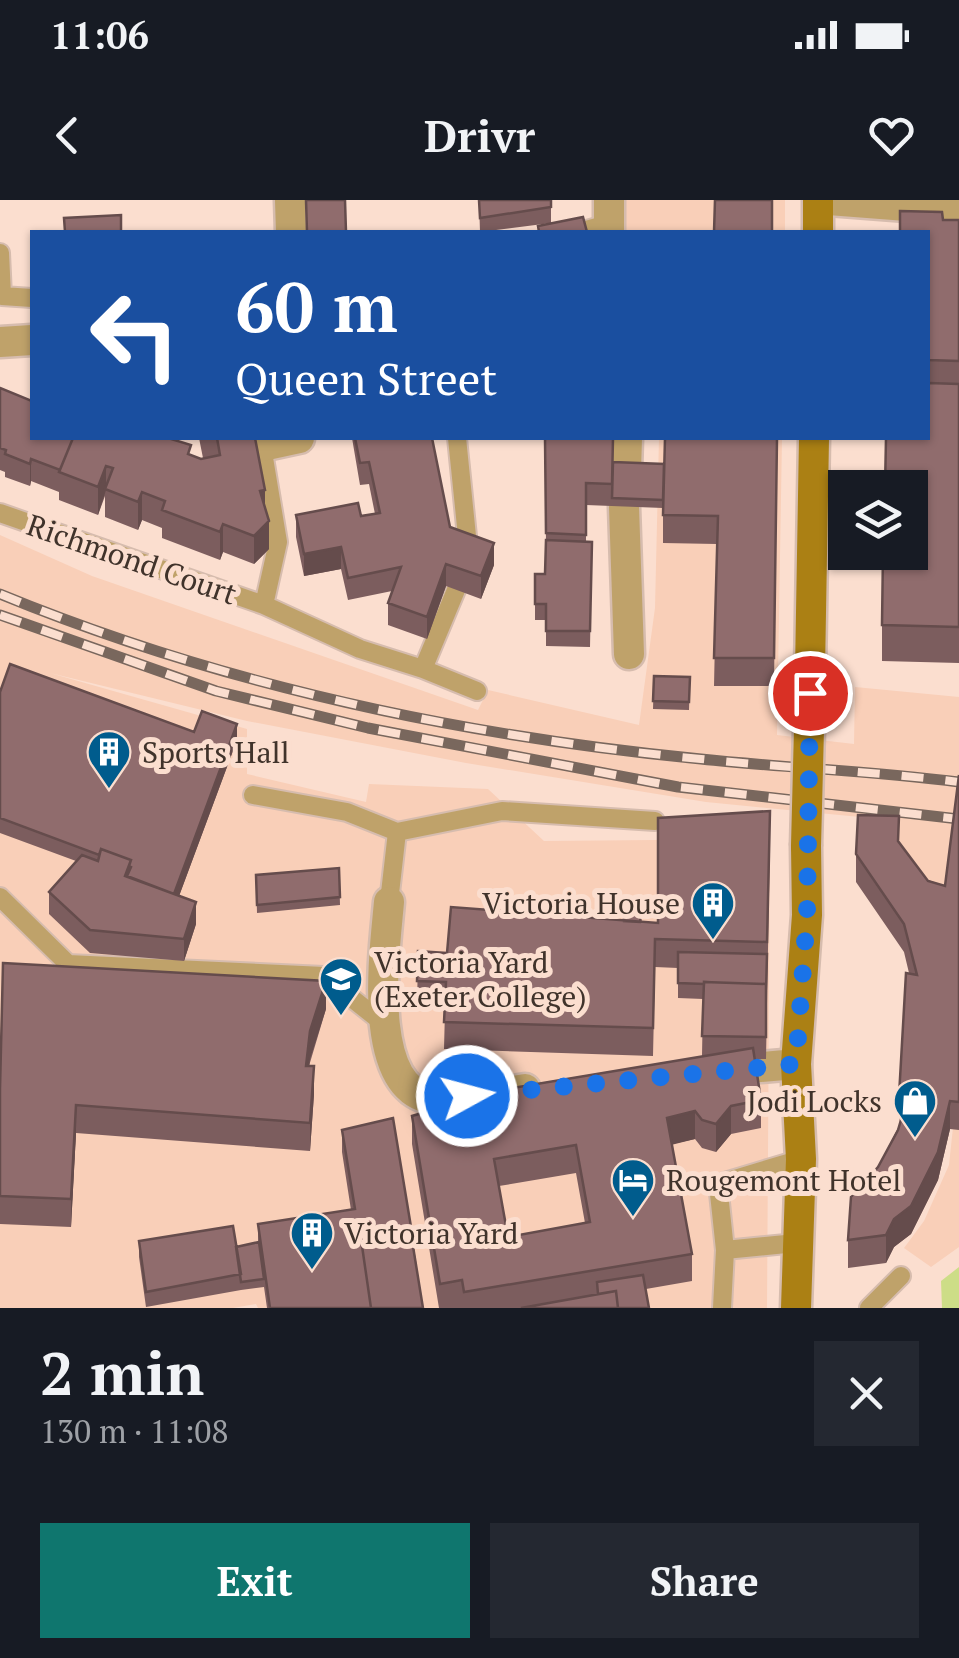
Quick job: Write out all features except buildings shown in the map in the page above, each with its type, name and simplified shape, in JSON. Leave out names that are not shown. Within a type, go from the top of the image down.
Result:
[{"type":"street","points":[[290,200],[291,230]]},
{"type":"street","points":[[818,200],[818,230]]},
{"type":"street","points":[[828,200],[959,210]]},
{"type":"street","points":[[0,342],[30,340]]},
{"type":"street","name":"Richmond Court","points":[[262,446],[289,440]]},
{"type":"street","points":[[626,470],[627,440]]},
{"type":"street","points":[[796,1308],[801,1159],[796,1064],[807,915],[814,440]]},
{"type":"street","points":[[624,506],[629,654]]},
{"type":"street","points":[[389,902],[383,1023],[394,1063],[404,1081],[419,1096],[435,1100],[564,1084]]},
{"type":"street","points":[[680,1074],[796,1064]]},
{"type":"lane","points":[[583,230],[609,219]]},
{"type":"lane","points":[[0,253],[1,297],[30,298]]},
{"type":"lane","points":[[456,440],[469,556]]},
{"type":"lane","name":"Richmond Court","points":[[262,446],[278,542],[264,605]]},
{"type":"lane","name":"Richmond Court","points":[[0,513],[264,605],[360,650],[423,668],[477,691]]},
{"type":"lane","points":[[423,668],[456,590]]},
{"type":"lane","points":[[253,794],[347,812],[397,832],[502,811],[656,822]]},
{"type":"lane","points":[[389,902],[397,832]]},
{"type":"lane","points":[[0,896],[68,964],[324,976],[383,1023]]},
{"type":"lane","points":[[722,1308],[725,1250],[718,1184],[801,1159]]},
{"type":"lane","points":[[725,1250],[796,1243]]},
{"type":"lane","points":[[869,1308],[901,1276]]},
{"type":"shaded area","points":[[626,200],[785,200],[785,230],[626,230]]},
{"type":"shaded area","points":[[659,440],[782,440],[777,735],[854,744],[855,687],[959,697],[959,1247],[931,1267],[904,1248],[924,1221],[949,1165],[954,1118],[899,1124],[906,1001],[950,1007],[901,867],[900,843],[858,841],[860,817],[706,802],[466,763],[247,721],[50,673],[247,729],[247,774],[366,802],[369,784],[488,789],[544,841],[770,839],[767,1308],[258,1308],[256,1304],[233,1308],[0,1308],[0,535],[92,576],[478,710],[488,690],[639,725],[655,608]]},
{"type":"green space","points":[[959,1267],[959,1308],[942,1308],[941,1281]]},
{"type":"railway","points":[[0,594],[170,655],[256,680],[433,721],[611,749],[959,782]]},
{"type":"railway","points":[[0,615],[216,691],[368,728],[678,787],[959,819]]},
{"type":"place","name":"Sports Hall","points":[[109,790]]},
{"type":"place","name":"Victoria House","points":[[713,941]]},
{"type":"place","name":"Victoria Yard (Exeter College)","points":[[341,1017]]},
{"type":"place","name":"Jodi Locks","points":[[915,1139]]},
{"type":"place","name":"Rougemont Hotel","points":[[633,1218]]},
{"type":"place","name":"Victoria Yard","points":[[312,1271]]},
{"type":"route","points":[[467,1096],[796,1064],[807,915],[810,693]]}]
